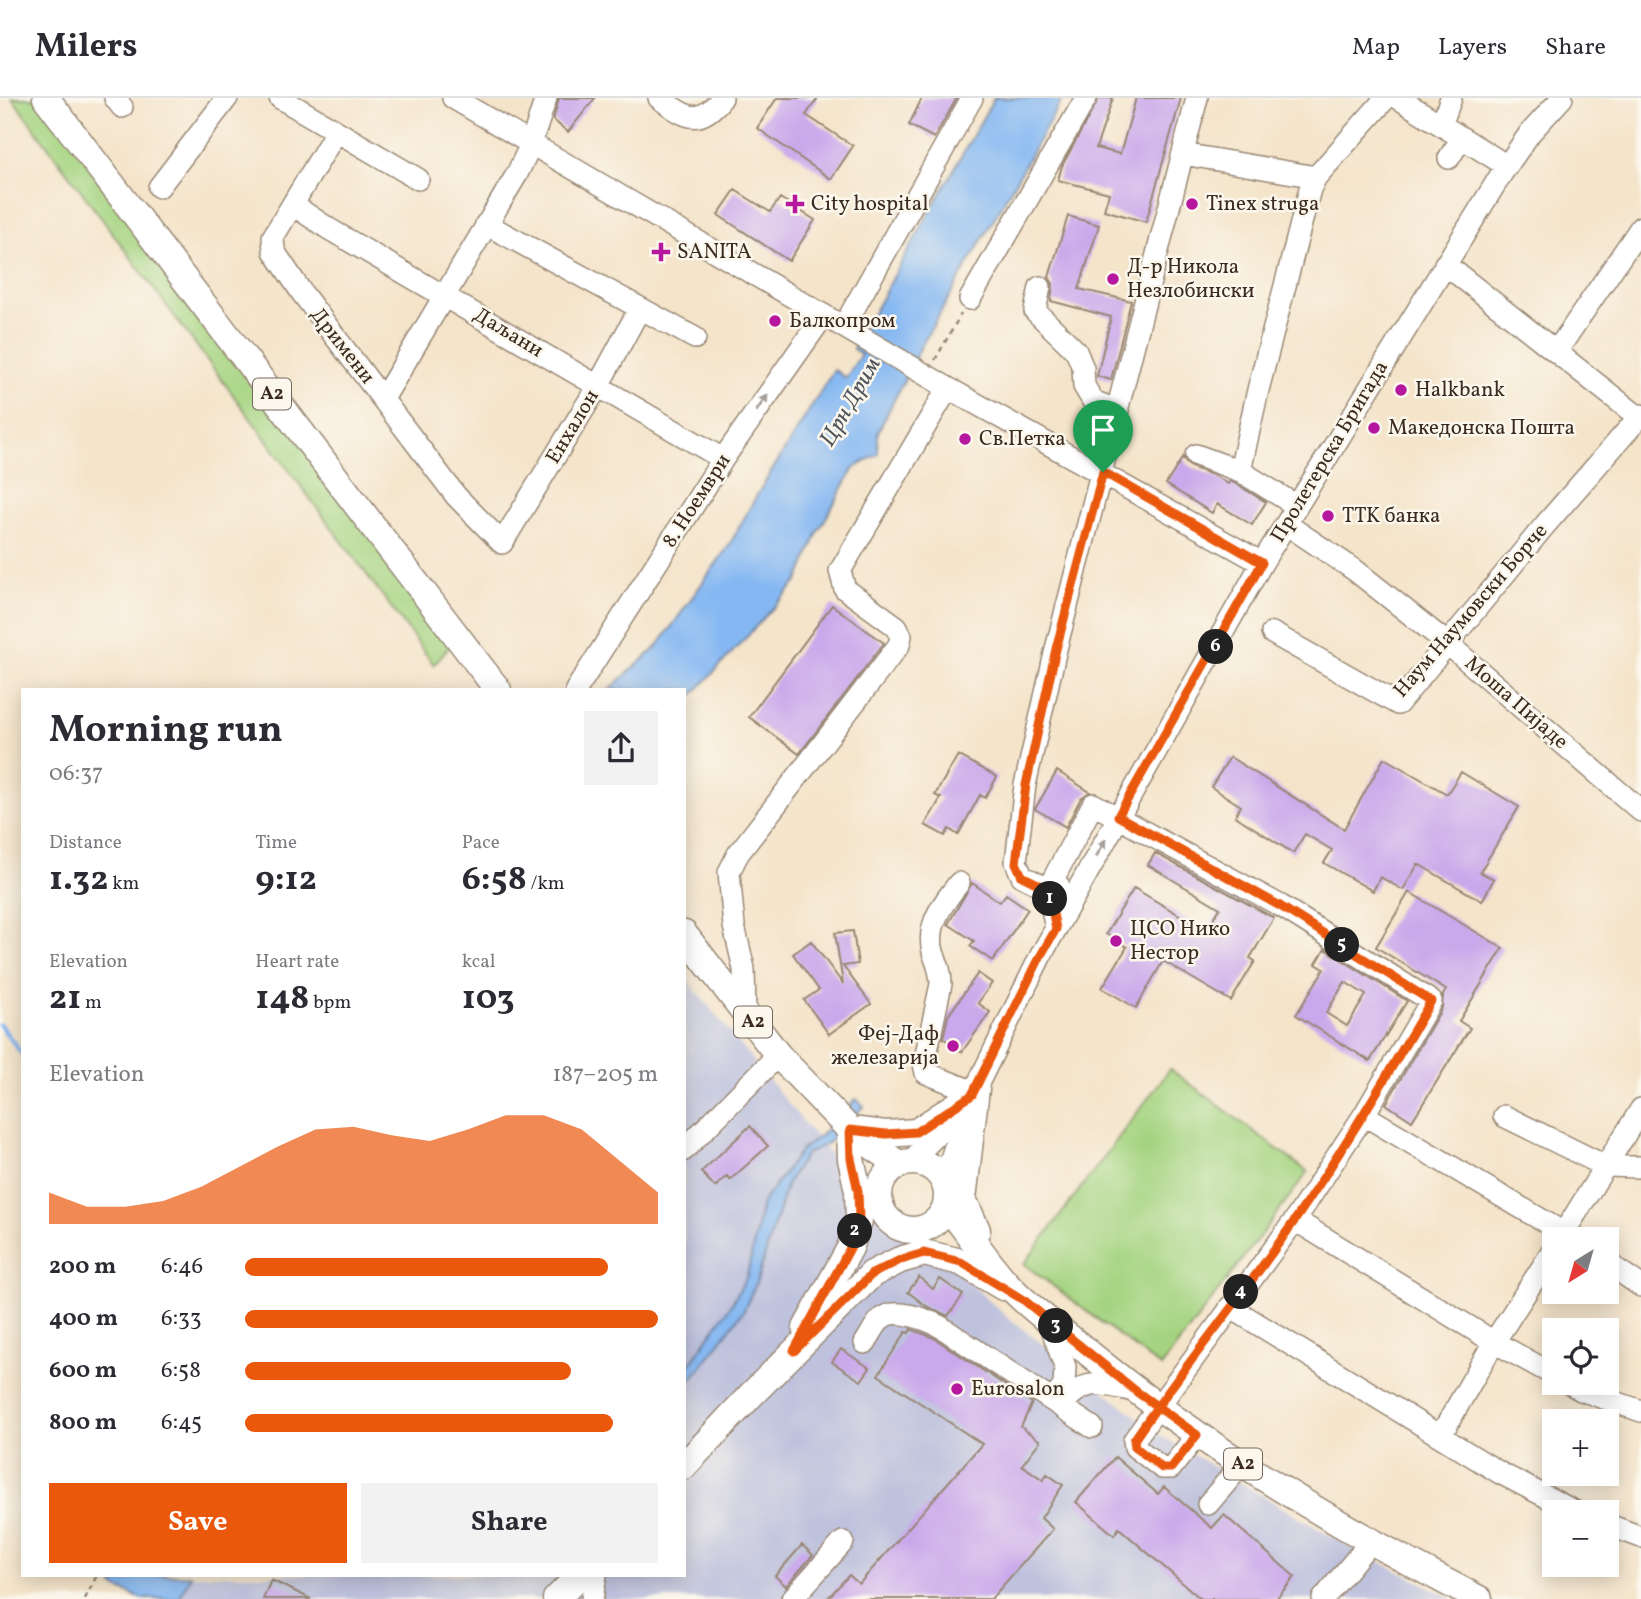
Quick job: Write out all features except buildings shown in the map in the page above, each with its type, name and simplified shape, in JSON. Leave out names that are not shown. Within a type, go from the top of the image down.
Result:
[{"type":"main road","name":"A2","points":[[46,98],[496,688]]},
{"type":"main road","name":"A2","points":[[686,937],[778,1055],[850,1130],[905,1163],[924,1163],[936,1170],[934,1211],[1025,1301],[1147,1399],[1197,1435],[1371,1541],[1479,1599]]},
{"type":"main road","points":[[794,1351],[850,1248],[859,1220],[850,1130],[886,1134],[916,1132],[973,1094]]},
{"type":"main road","points":[[973,1094],[963,1199],[977,1231],[1025,1301]]},
{"type":"main road","name":"A2","points":[[850,1130],[890,1222],[903,1229],[934,1211]]},
{"type":"main road","points":[[856,1274],[881,1202],[882,1180],[889,1171],[905,1163]]},
{"type":"main road","points":[[794,1351],[856,1274],[934,1211]]},
{"type":"main road","points":[[686,1464],[872,1274],[900,1260],[924,1253],[961,1262],[1025,1301]]},
{"type":"main road","points":[[556,1599],[578,1577]]},
{"type":"street","points":[[159,187],[227,98]]},
{"type":"street","points":[[280,98],[418,179]]},
{"type":"street","points":[[453,98],[948,388],[1262,563]]},
{"type":"street","points":[[383,399],[517,174],[531,144],[546,98]]},
{"type":"street","points":[[659,98],[683,115],[696,116],[710,112],[722,98]]},
{"type":"street","points":[[844,326],[972,98]]},
{"type":"street","points":[[966,306],[1086,98]]},
{"type":"street","points":[[1082,881],[1048,889],[1022,876],[1016,863],[1026,785],[1056,649],[1197,98]]},
{"type":"street","points":[[1240,471],[1258,390],[1316,177],[1386,98]]},
{"type":"street","points":[[1398,98],[1507,166]]},
{"type":"street","points":[[1441,123],[1451,98]]},
{"type":"street","name":"Пролетерска Бригада","points":[[973,1094],[1041,955],[1262,563],[1507,166],[1530,133],[1562,98]]},
{"type":"street","name":"Дримени","points":[[336,132],[273,237],[274,251],[302,293],[456,496],[502,543]]},
{"type":"street","points":[[1450,158],[1461,139]]},
{"type":"street","points":[[1183,155],[1316,177]]},
{"type":"street","name":"Даљани","points":[[293,205],[329,229],[723,459]]},
{"type":"street","points":[[486,224],[695,338]]},
{"type":"street","points":[[1556,352],[1641,227]]},
{"type":"street","points":[[1445,264],[1640,417]]},
{"type":"street","points":[[1041,287],[1035,311],[1076,351],[1083,368],[1084,386],[1093,401],[1118,411]]},
{"type":"street","name":"Енхалон","points":[[502,543],[598,386],[640,308]]},
{"type":"street","name":"8. Ноември","points":[[577,688],[723,459],[824,315]]},
{"type":"street","points":[[745,1012],[744,969],[734,926],[729,872],[737,855],[899,645],[901,636],[898,627],[845,589],[840,571],[948,388]]},
{"type":"street","name":"Наум Наумовски Борче","points":[[1272,633],[1398,704],[1545,525],[1640,417]]},
{"type":"street","name":"Моша Пијаде","points":[[1196,456],[1240,471],[1638,803]]},
{"type":"street","points":[[1056,929],[1048,889],[1093,804],[1280,906],[1431,1001],[1364,1115],[1295,1220],[1230,1307],[1147,1399],[1134,1440],[1135,1447],[1162,1468],[1171,1468],[1197,1435]]},
{"type":"street","points":[[960,883],[932,924],[931,939],[941,971],[941,984],[924,1064],[926,1073],[973,1094]]},
{"type":"street","points":[[686,1148],[778,1055]]},
{"type":"street","points":[[905,1163],[973,1094]]},
{"type":"street","points":[[934,1211],[973,1094]]},
{"type":"street","points":[[1570,1227],[1641,1109]]},
{"type":"street","points":[[1364,1115],[1542,1227]]},
{"type":"street","points":[[1504,1116],[1605,1166],[1641,1167]]},
{"type":"street","points":[[1295,1220],[1542,1368]]},
{"type":"street","points":[[1441,1435],[1494,1342],[1542,1271]]},
{"type":"street","points":[[1619,1271],[1641,1286]]},
{"type":"street","points":[[1230,1307],[1500,1473],[1553,1500]]},
{"type":"street","points":[[865,1343],[881,1319],[886,1316],[896,1314],[922,1318],[941,1327],[1093,1427]]},
{"type":"street","points":[[1049,1320],[1065,1367],[1064,1386],[1057,1403]]},
{"type":"street","points":[[1057,1403],[1089,1384],[1147,1399]]},
{"type":"street","points":[[1595,1395],[1641,1411]]},
{"type":"street","points":[[1208,1504],[1242,1464]]},
{"type":"street","points":[[1619,1529],[1641,1537]]},
{"type":"street","points":[[1323,1599],[1371,1541]]},
{"type":"street","points":[[792,1599],[844,1542]]},
{"type":"street","points":[[592,1599],[596,1577]]},
{"type":"path","points":[[927,375],[966,306]]},
{"type":"path","points":[[85,1599],[96,1577]]},
{"type":"shaded area","points":[[686,978],[832,1157],[1007,1317],[1163,1437],[1346,1545],[1454,1599],[179,1599],[190,1577],[686,1577]]},
{"type":"green space","points":[[12,98],[46,98],[457,637],[434,665]]},
{"type":"green space","points":[[1170,1069],[1308,1172],[1161,1367],[1024,1264]]},
{"type":"water","name":"Црн Дрим","points":[[994,98],[1063,98],[919,350],[878,432],[878,454],[854,468],[818,532],[798,581],[691,697],[686,700],[686,688],[611,688],[657,647],[730,544],[834,370],[846,378],[861,354],[853,349]]},
{"type":"water","points":[[856,1099],[864,1106],[828,1143],[806,1154],[787,1183],[757,1281],[744,1310],[686,1386],[686,1369],[731,1305],[747,1276],[762,1203],[802,1149],[821,1135]]},
{"type":"water","points":[[117,1577],[190,1577],[179,1599],[142,1599],[113,1586]]},
{"type":"waterway","points":[[0,1025],[21,1052]]},
{"type":"place","name":"City hospital","points":[[795,204]]},
{"type":"place","name":"Tinex struga","points":[[1192,204]]},
{"type":"place","name":"SANITA","points":[[661,252]]},
{"type":"place","name":"Д-р Никола Незлобински","points":[[1113,279]]},
{"type":"place","name":"Балкопром","points":[[775,321]]},
{"type":"place","name":"Halkbank","points":[[1401,390]]},
{"type":"place","name":"Македонска Пошта","points":[[1374,428]]},
{"type":"place","name":"Св.Петка","points":[[965,439]]},
{"type":"place","name":"TTK банка","points":[[1328,516]]},
{"type":"place","name":"ЦСО Нико Нестор","points":[[1116,941]]},
{"type":"place","name":"Феј-Даф железарија","points":[[953,1046]]},
{"type":"place","name":"Eurosalon","points":[[957,1389]]},
{"type":"route","points":[[1103,472],[1056,649],[1026,785],[1016,863],[1022,876],[1048,889],[1056,929],[972,1095],[916,1132],[886,1134],[850,1130],[859,1220],[850,1248],[794,1351],[872,1274],[900,1260],[924,1253],[961,1262],[1025,1301],[1137,1392],[1156,1406],[1189,1430],[1197,1435],[1171,1468],[1162,1468],[1135,1447],[1134,1440],[1156,1406],[1295,1220],[1364,1115],[1431,1001],[1280,906],[1118,816],[1166,736],[1262,563],[1103,472]]}]
